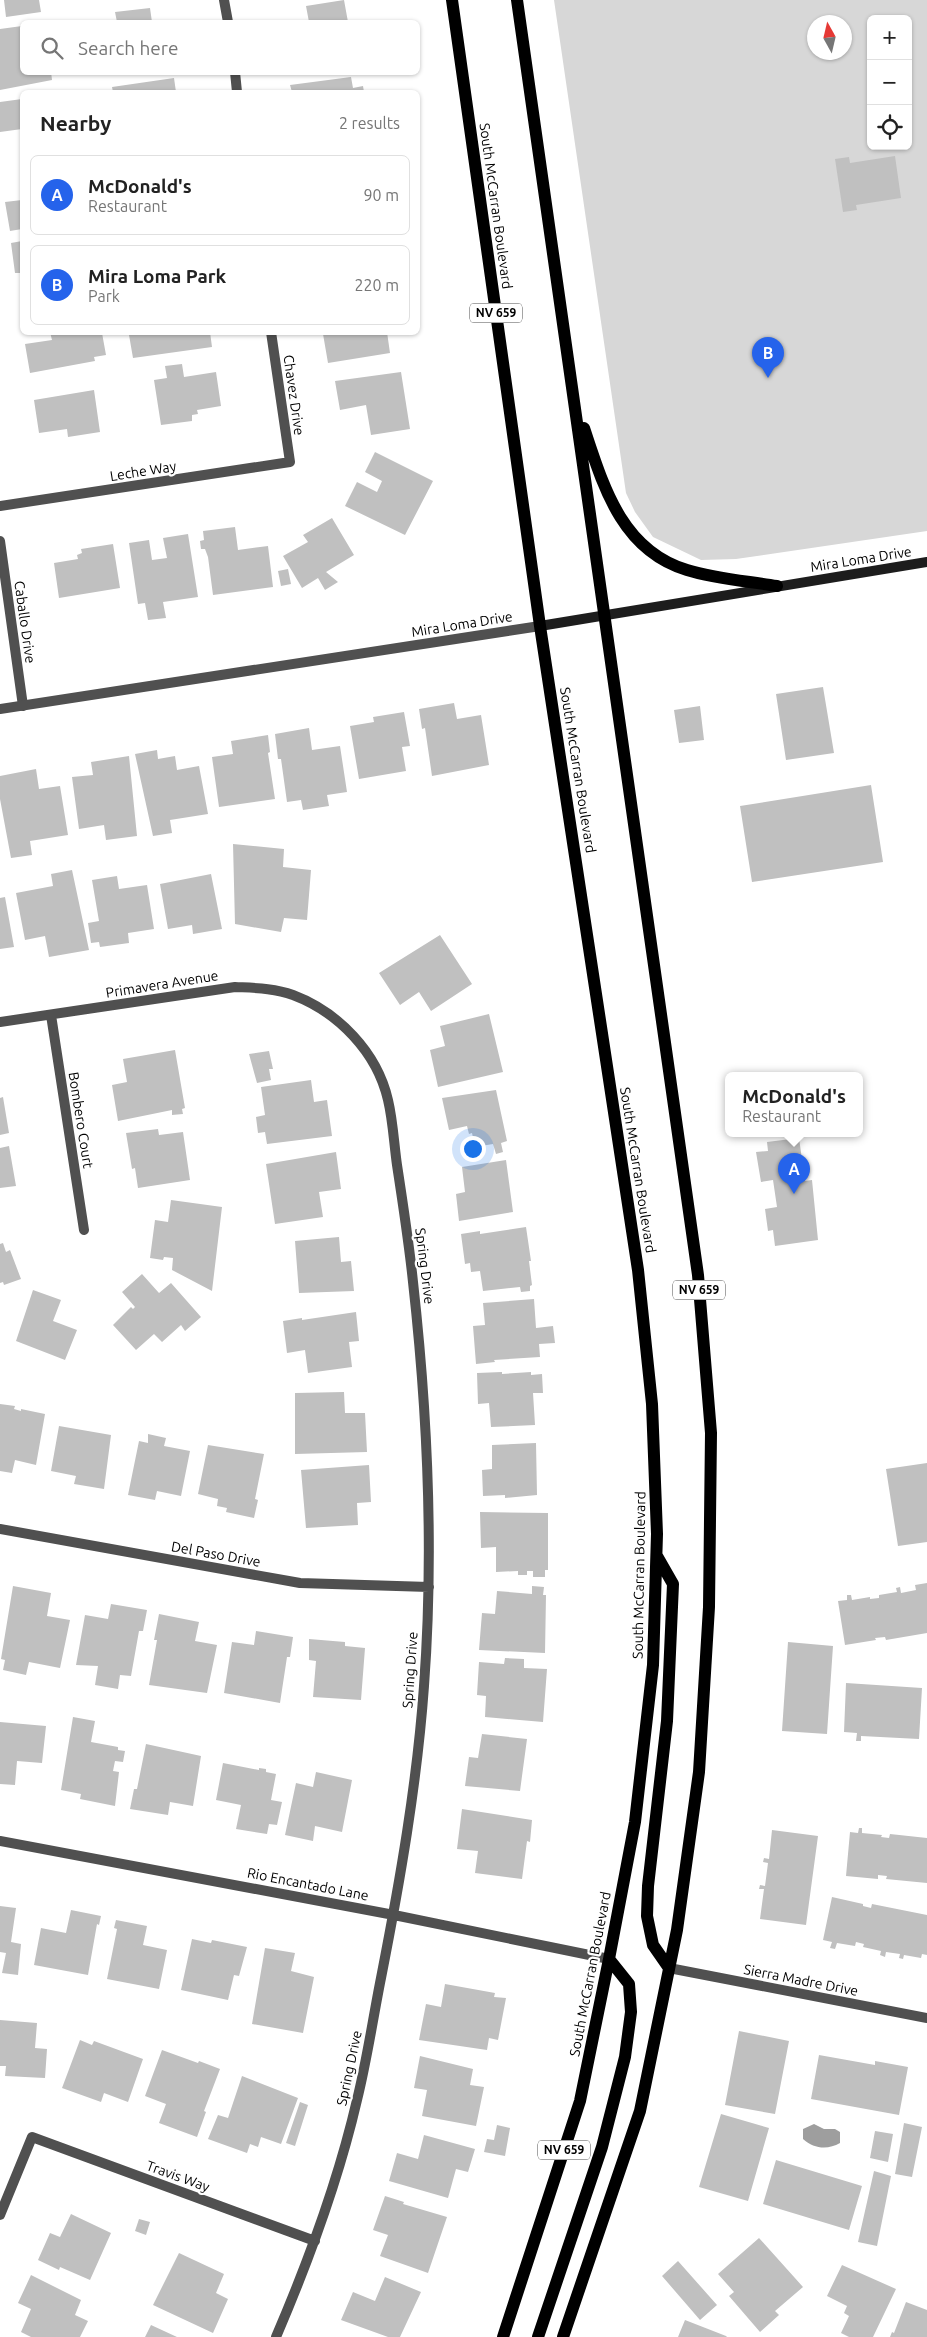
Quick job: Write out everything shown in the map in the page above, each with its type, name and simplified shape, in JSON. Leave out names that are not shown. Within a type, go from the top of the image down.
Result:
[{"type":"main road","name":"South McCarran Boulevard","points":[[452,0],[540,626],[638,1270],[652,1404],[656,1556],[653,1665],[635,1822],[609,1959],[580,2101],[503,2337]]},
{"type":"main road","name":"NV 659","points":[[517,0],[698,1275],[711,1433],[709,1607],[701,1755],[677,1930],[640,2110],[563,2337]]},
{"type":"main road","points":[[574,399],[604,486],[618,516],[637,540],[655,554],[685,569],[777,586]]},
{"type":"main road","name":"Mira Loma Drive","points":[[540,626],[927,562]]},
{"type":"main road","points":[[656,1556],[673,1584],[667,1721],[648,1886],[647,1916],[653,1945],[669,1968]]},
{"type":"main road","points":[[538,2337],[602,2147],[625,2057],[631,2012],[629,1984],[609,1959]]},
{"type":"street","points":[[224,0],[228,20]]},
{"type":"street","points":[[235,75],[237,90]]},
{"type":"street","name":"Chavez Drive","points":[[271,335],[290,462]]},
{"type":"street","name":"Leche Way","points":[[0,506],[290,462]]},
{"type":"street","name":"Caballo Drive","points":[[0,541],[23,706]]},
{"type":"street","name":"Mira Loma Drive","points":[[0,709],[540,626]]},
{"type":"street","name":"Primavera Avenue","points":[[0,1022],[235,987],[264,988],[292,995],[325,1011]]},
{"type":"street","name":"Spring Drive","points":[[276,2337],[315,2241],[336,2181],[357,2100],[394,1915],[412,1805],[424,1687],[429,1588],[429,1476],[423,1365],[410,1252],[388,1098],[377,1070],[361,1044],[340,1022],[325,1011]]},
{"type":"street","name":"Bombero Court","points":[[51,1014],[84,1230]]},
{"type":"street","name":"Del Paso Drive","points":[[0,1529],[300,1583],[429,1588]]},
{"type":"street","name":"Rio Encantado Lane","points":[[0,1841],[394,1915],[609,1959]]},
{"type":"street","name":"Sierra Madre Drive","points":[[669,1968],[927,2018]]},
{"type":"street","name":"Travis Way","points":[[0,2215],[32,2137],[315,2241]]},
{"type":"shaded area","points":[[554,0],[927,0],[927,531],[736,559],[701,560],[653,537],[635,512],[626,493]]},
{"type":"shaded area","points":[[814,2124],[824,2129],[835,2129],[840,2132],[840,2143],[831,2147],[816,2147],[807,2142],[803,2139],[803,2129]]},
{"type":"building","points":[[4,0],[39,0],[41,12],[6,17]]},
{"type":"building","points":[[344,0],[348,20],[309,20],[306,6]]},
{"type":"building","points":[[150,8],[152,20],[117,20],[115,12]]},
{"type":"building","points":[[20,26],[20,75],[51,75],[52,80],[0,90],[0,29]]},
{"type":"building","points":[[351,77],[353,88],[363,86],[364,90],[291,90],[290,85]]},
{"type":"building","points":[[174,78],[176,90],[113,90],[112,87]]},
{"type":"building","points":[[20,99],[20,129],[0,132],[0,102]]},
{"type":"building","points":[[895,156],[901,198],[856,205],[857,210],[843,212],[835,159],[849,157],[850,163]]},
{"type":"building","points":[[20,200],[20,229],[10,231],[5,202]]},
{"type":"building","points":[[20,241],[20,273],[15,273],[11,243]]},
{"type":"building","points":[[51,335],[102,335],[106,355],[94,357],[95,361],[30,373],[25,344],[52,340]]},
{"type":"building","points":[[129,335],[210,335],[212,347],[133,358]]},
{"type":"building","points":[[323,335],[387,335],[390,353],[328,363]]},
{"type":"building","points":[[182,364],[184,377],[216,372],[221,406],[197,410],[198,414],[192,415],[192,421],[161,425],[154,380],[167,378],[165,366]]},
{"type":"building","points":[[401,372],[410,429],[371,435],[366,405],[340,410],[335,381]]},
{"type":"building","points":[[94,390],[100,432],[68,437],[67,429],[39,433],[34,400]]},
{"type":"building","points":[[375,452],[433,481],[405,535],[345,506],[357,482],[377,492],[382,481],[365,472]]},
{"type":"building","points":[[332,518],[354,555],[326,572],[338,582],[325,590],[318,578],[302,588],[283,556],[308,542],[303,535]]},
{"type":"building","points":[[235,527],[238,550],[268,546],[273,587],[213,595],[208,557],[205,549],[201,549],[200,541],[204,540],[203,531]]},
{"type":"building","points":[[188,534],[198,597],[163,602],[166,618],[148,620],[145,603],[138,604],[129,543],[149,540],[152,560],[167,558],[163,538]]},
{"type":"building","points":[[113,544],[120,588],[59,598],[54,563],[78,559],[77,555],[82,553],[81,549]]},
{"type":"building","points":[[288,569],[291,584],[281,586],[278,571]]},
{"type":"building","points":[[823,687],[834,753],[786,760],[776,694]]},
{"type":"building","points":[[454,703],[457,719],[481,715],[489,765],[432,776],[425,728],[422,729],[419,709]]},
{"type":"building","points":[[700,706],[704,740],[679,743],[674,710]]},
{"type":"building","points":[[404,712],[410,746],[402,747],[406,771],[359,779],[350,726],[374,722],[373,717]]},
{"type":"building","points":[[309,728],[312,750],[340,746],[347,792],[327,795],[329,806],[303,810],[301,800],[287,802],[281,759],[278,759],[275,734]]},
{"type":"building","points":[[268,735],[270,752],[268,753],[275,799],[219,807],[212,757],[233,754],[231,741]]},
{"type":"building","points":[[157,750],[158,759],[175,756],[177,770],[199,766],[208,814],[170,820],[172,833],[153,836],[135,754]]},
{"type":"building","points":[[129,756],[137,836],[106,840],[104,825],[79,829],[72,777],[93,775],[91,762]]},
{"type":"building","points":[[36,769],[39,789],[60,786],[68,835],[30,841],[32,855],[11,858],[0,799],[0,776]]},
{"type":"building","points":[[871,785],[883,862],[752,882],[740,806]]},
{"type":"building","points":[[233,844],[284,849],[283,867],[311,870],[307,920],[284,918],[281,932],[235,924]]},
{"type":"building","points":[[72,870],[89,950],[49,957],[45,936],[25,940],[16,893],[53,886],[51,874]]},
{"type":"building","points":[[211,874],[222,929],[193,934],[192,925],[168,929],[160,884]]},
{"type":"building","points":[[117,876],[119,889],[147,885],[154,929],[128,933],[129,943],[100,947],[99,942],[91,943],[88,923],[99,921],[92,880]]},
{"type":"building","points":[[5,897],[14,947],[0,949],[0,898]]},
{"type":"building","points":[[440,935],[472,984],[431,1011],[419,992],[400,1005],[379,973]]},
{"type":"building","points":[[489,1014],[503,1072],[438,1087],[430,1050],[445,1046],[440,1026]]},
{"type":"building","points":[[175,1050],[185,1108],[182,1109],[183,1114],[172,1115],[172,1110],[118,1121],[112,1085],[127,1082],[123,1059]]},
{"type":"building","points":[[269,1051],[273,1069],[269,1069],[271,1080],[257,1083],[249,1054]]},
{"type":"building","points":[[311,1080],[314,1102],[327,1100],[332,1136],[267,1144],[265,1132],[258,1133],[256,1117],[265,1115],[261,1087]]},
{"type":"building","points":[[496,1090],[507,1141],[501,1143],[503,1152],[496,1154],[493,1144],[475,1147],[472,1133],[469,1134],[467,1126],[449,1130],[442,1098]]},
{"type":"building","points":[[3,1097],[9,1133],[0,1135],[0,1098]]},
{"type":"building","points":[[158,1129],[159,1135],[183,1132],[190,1180],[138,1188],[135,1168],[132,1169],[126,1133]]},
{"type":"building","points":[[799,1138],[805,1181],[812,1180],[818,1240],[775,1246],[773,1230],[768,1231],[765,1209],[777,1207],[773,1180],[761,1182],[756,1152],[768,1151],[767,1142]]},
{"type":"building","points":[[9,1146],[16,1186],[0,1188],[0,1148]]},
{"type":"building","points":[[336,1152],[341,1189],[319,1192],[323,1217],[275,1224],[266,1164]]},
{"type":"building","points":[[506,1160],[513,1212],[459,1221],[456,1194],[465,1192],[462,1167]]},
{"type":"building","points":[[171,1200],[222,1207],[212,1291],[172,1270],[173,1258],[164,1257],[163,1260],[150,1258],[155,1220],[168,1222]]},
{"type":"building","points":[[526,1227],[531,1261],[529,1261],[532,1285],[530,1286],[530,1291],[521,1292],[520,1287],[483,1291],[480,1271],[471,1272],[470,1263],[465,1264],[461,1234],[480,1231],[480,1234]]},
{"type":"building","points":[[339,1237],[341,1262],[351,1261],[354,1291],[299,1293],[295,1241]]},
{"type":"building","points":[[3,1243],[6,1252],[10,1250],[21,1279],[4,1285],[3,1282],[0,1283],[0,1244]]},
{"type":"building","points":[[142,1274],[159,1293],[171,1283],[201,1317],[185,1331],[181,1325],[162,1342],[154,1334],[136,1350],[113,1325],[131,1307],[133,1309],[135,1307],[122,1292]]},
{"type":"building","points":[[33,1290],[61,1300],[53,1321],[77,1330],[65,1360],[16,1341]]},
{"type":"building","points":[[534,1299],[536,1328],[553,1326],[555,1343],[539,1344],[540,1357],[494,1360],[495,1362],[476,1364],[473,1326],[485,1325],[483,1303]]},
{"type":"building","points":[[356,1312],[359,1341],[349,1342],[352,1367],[308,1373],[305,1350],[287,1353],[283,1321]]},
{"type":"building","points":[[502,1372],[502,1374],[531,1372],[531,1375],[542,1374],[543,1393],[533,1393],[535,1425],[491,1427],[489,1403],[478,1404],[477,1373]]},
{"type":"building","points":[[344,1392],[345,1413],[365,1413],[367,1452],[295,1454],[295,1393]]},
{"type":"building","points":[[0,1404],[15,1406],[14,1409],[21,1411],[21,1409],[45,1414],[36,1465],[15,1460],[12,1473],[0,1471]]},
{"type":"building","points":[[59,1426],[111,1435],[104,1489],[74,1484],[76,1476],[51,1471]]},
{"type":"building","points":[[148,1434],[166,1438],[164,1446],[190,1451],[181,1496],[157,1491],[155,1500],[128,1495],[139,1441],[148,1443]]},
{"type":"building","points":[[536,1443],[537,1495],[505,1498],[505,1495],[483,1496],[482,1470],[492,1469],[492,1445]]},
{"type":"building","points":[[208,1445],[264,1454],[255,1499],[258,1500],[254,1518],[226,1512],[227,1508],[217,1506],[218,1499],[198,1494]]},
{"type":"building","points":[[927,1463],[927,1542],[898,1546],[886,1469]]},
{"type":"building","points":[[369,1465],[371,1502],[357,1503],[358,1525],[306,1528],[301,1470]]},
{"type":"building","points":[[480,1512],[548,1513],[548,1570],[545,1570],[545,1577],[533,1577],[533,1571],[527,1571],[527,1575],[518,1575],[518,1571],[496,1572],[496,1547],[481,1548]]},
{"type":"building","points":[[927,1583],[927,1633],[886,1640],[885,1637],[875,1638],[876,1640],[845,1645],[838,1601],[847,1600],[847,1595],[851,1595],[852,1600],[870,1597],[870,1599],[879,1598],[879,1595],[897,1592],[896,1588],[900,1587],[901,1593],[916,1590],[915,1585]]},
{"type":"building","points":[[13,1586],[51,1593],[47,1616],[70,1620],[60,1668],[29,1662],[26,1675],[3,1670],[5,1660],[1,1659]]},
{"type":"building","points":[[532,1586],[544,1587],[543,1595],[546,1595],[545,1653],[479,1650],[482,1613],[495,1614],[497,1591],[532,1594]]},
{"type":"building","points":[[111,1604],[147,1610],[143,1631],[139,1631],[131,1676],[120,1675],[118,1689],[95,1685],[98,1666],[76,1665],[85,1615],[108,1619]]},
{"type":"building","points":[[159,1614],[199,1622],[195,1641],[217,1645],[207,1693],[149,1685],[157,1640],[154,1640]]},
{"type":"building","points":[[256,1631],[293,1637],[290,1657],[287,1657],[280,1703],[224,1693],[232,1642],[254,1645]]},
{"type":"building","points":[[309,1639],[345,1642],[345,1646],[365,1648],[361,1700],[313,1697],[316,1661],[309,1660]]},
{"type":"building","points":[[788,1642],[833,1646],[827,1734],[782,1731]]},
{"type":"building","points":[[505,1658],[524,1659],[524,1668],[547,1669],[543,1722],[485,1717],[486,1696],[477,1695],[479,1662],[504,1664]]},
{"type":"building","points":[[846,1683],[922,1688],[919,1739],[861,1736],[861,1741],[856,1741],[857,1733],[844,1732]]},
{"type":"building","points":[[73,1717],[95,1721],[91,1742],[118,1747],[118,1750],[125,1751],[123,1762],[115,1761],[113,1771],[119,1772],[115,1806],[80,1799],[81,1794],[61,1790]]},
{"type":"building","points":[[0,1722],[46,1726],[42,1763],[17,1761],[15,1785],[0,1784]]},
{"type":"building","points":[[482,1734],[527,1739],[520,1791],[465,1786],[469,1757],[478,1758]]},
{"type":"building","points":[[146,1744],[201,1756],[193,1806],[170,1802],[168,1815],[130,1809],[134,1789],[137,1789]]},
{"type":"building","points":[[223,1763],[259,1770],[259,1768],[266,1769],[266,1772],[276,1774],[271,1800],[282,1802],[277,1825],[269,1824],[267,1834],[236,1829],[241,1805],[216,1800]]},
{"type":"building","points":[[316,1772],[352,1780],[342,1832],[315,1826],[313,1841],[285,1835],[296,1783],[313,1787]]},
{"type":"building","points":[[462,1809],[532,1820],[530,1842],[527,1841],[522,1879],[475,1873],[478,1851],[457,1849]]},
{"type":"building","points":[[859,1828],[862,1828],[862,1833],[882,1835],[881,1837],[889,1838],[890,1834],[927,1838],[927,1883],[886,1879],[887,1876],[878,1875],[878,1879],[846,1876],[850,1832],[858,1833]]},
{"type":"building","points":[[772,1830],[818,1836],[806,1925],[760,1919],[764,1889],[759,1889],[760,1885],[765,1886],[768,1863],[763,1862],[764,1858],[769,1859]]},
{"type":"building","points":[[832,1897],[863,1904],[863,1906],[871,1908],[872,1904],[927,1915],[927,1955],[922,1954],[921,1958],[904,1955],[903,1959],[899,1958],[900,1954],[886,1952],[885,1957],[880,1955],[881,1951],[863,1947],[864,1944],[856,1942],[855,1946],[837,1943],[835,1949],[830,1948],[832,1942],[823,1940]]},
{"type":"building","points":[[0,1906],[16,1908],[11,1942],[21,1944],[18,1975],[2,1973],[6,1953],[0,1952]]},
{"type":"building","points":[[71,1910],[101,1916],[99,1925],[97,1924],[88,1975],[34,1965],[41,1928],[66,1933]]},
{"type":"building","points":[[116,1920],[147,1926],[143,1945],[167,1950],[159,1989],[107,1979],[117,1929],[114,1928]]},
{"type":"building","points":[[192,1939],[211,1943],[212,1940],[247,1947],[239,1976],[234,1975],[228,2000],[181,1990]]},
{"type":"building","points":[[265,1948],[295,1953],[291,1971],[314,1977],[303,2033],[252,2024]]},
{"type":"building","points":[[445,1984],[495,1993],[494,1997],[506,1998],[498,2040],[489,2038],[487,2050],[419,2040],[426,2004],[441,2007]]},
{"type":"building","points":[[0,2020],[37,2023],[35,2048],[47,2049],[45,2078],[5,2076],[6,2066],[0,2066]]},
{"type":"building","points":[[739,2031],[789,2041],[775,2114],[725,2105]]},
{"type":"building","points":[[80,2040],[92,2045],[94,2041],[143,2059],[128,2102],[104,2093],[101,2102],[62,2088]]},
{"type":"building","points":[[162,2050],[220,2069],[204,2111],[206,2112],[197,2137],[159,2123],[166,2104],[145,2096]]},
{"type":"building","points":[[819,2055],[875,2065],[875,2061],[908,2067],[899,2115],[811,2099]]},
{"type":"building","points":[[420,2056],[473,2069],[470,2085],[484,2087],[476,2126],[422,2116],[427,2090],[414,2088]]},
{"type":"building","points":[[242,2076],[298,2098],[281,2144],[261,2137],[258,2147],[250,2144],[247,2153],[208,2139],[218,2115],[228,2118]]},
{"type":"building","points":[[300,2102],[308,2105],[295,2146],[286,2143]]},
{"type":"building","points":[[721,2114],[769,2128],[748,2201],[699,2187]]},
{"type":"building","points":[[904,2123],[922,2127],[912,2177],[895,2174]]},
{"type":"building","points":[[497,2125],[510,2128],[505,2156],[484,2152],[487,2139],[494,2140]]},
{"type":"building","points":[[875,2131],[893,2134],[888,2162],[870,2158]]},
{"type":"building","points":[[424,2135],[475,2149],[468,2172],[456,2169],[448,2198],[389,2181],[397,2153],[418,2159]]},
{"type":"building","points":[[776,2160],[862,2186],[849,2230],[763,2204]]},
{"type":"building","points":[[874,2171],[891,2176],[877,2246],[858,2242]]},
{"type":"building","points":[[385,2196],[404,2202],[403,2204],[447,2217],[428,2273],[380,2256],[388,2235],[373,2230]]},
{"type":"building","points":[[71,2214],[111,2233],[90,2280],[60,2267],[59,2270],[38,2260],[50,2233],[60,2237]]},
{"type":"building","points":[[139,2219],[150,2222],[146,2235],[135,2231]]},
{"type":"building","points":[[759,2238],[803,2287],[775,2311],[779,2315],[760,2332],[729,2296],[734,2292],[718,2274]]},
{"type":"building","points":[[179,2253],[224,2274],[216,2293],[228,2299],[213,2333],[153,2305]]},
{"type":"building","points":[[678,2261],[717,2305],[700,2320],[662,2276]]},
{"type":"building","points":[[842,2265],[896,2289],[873,2337],[849,2337],[841,2333],[849,2316],[844,2313],[847,2306],[827,2296]]},
{"type":"building","points":[[31,2275],[81,2300],[75,2315],[88,2321],[80,2337],[31,2337],[21,2332],[31,2309],[18,2303]]},
{"type":"building","points":[[385,2277],[421,2292],[400,2337],[388,2337],[341,2320],[353,2292],[375,2301]]},
{"type":"building","points":[[906,2302],[927,2310],[927,2337],[890,2337],[892,2332],[894,2333]]},
{"type":"building","points":[[685,2320],[726,2336],[727,2337],[678,2337]]},
{"type":"building","points":[[151,2325],[177,2337],[145,2337]]},
{"type":"place","name":"Mira Loma Park","points":[[768,378]]},
{"type":"place","name":"McDonald's","points":[[794,1194]]}]
